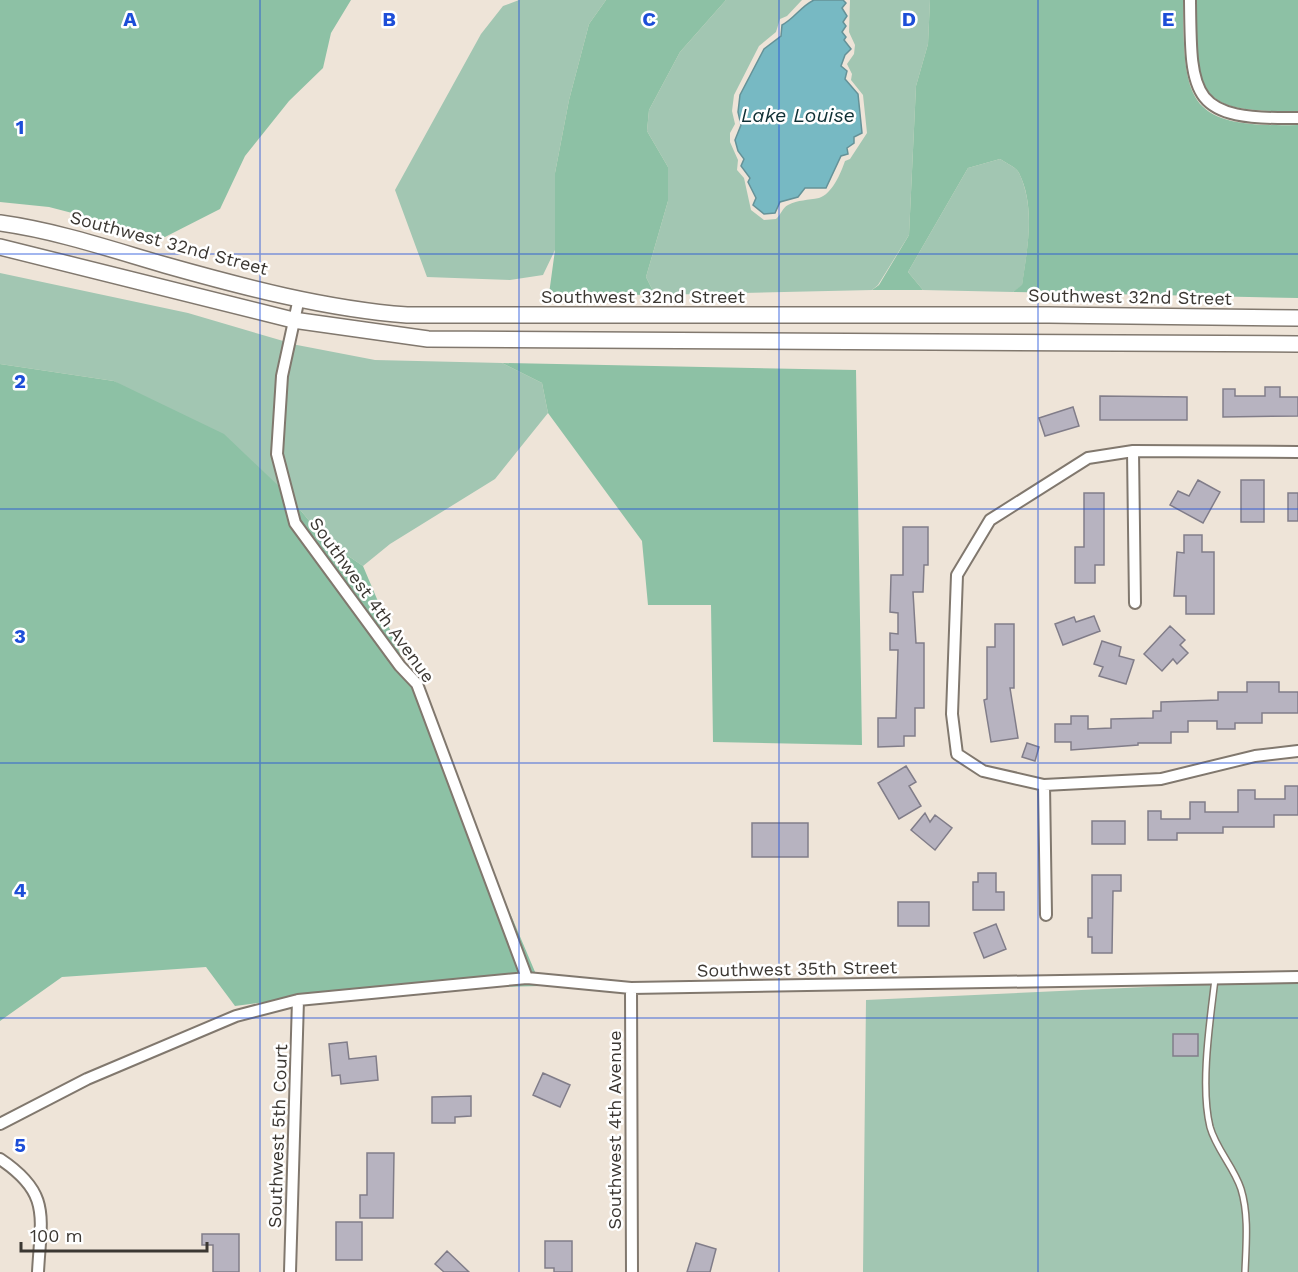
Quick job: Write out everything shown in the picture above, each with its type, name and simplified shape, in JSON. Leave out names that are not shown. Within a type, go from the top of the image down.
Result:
[{"type":"main road","name":"Southwest 32nd Street","points":[[0,223],[89,241],[165,265],[299,298],[370,312],[407,315],[1298,318]]},
{"type":"main road","points":[[0,247],[293,320],[428,339],[1298,344]]},
{"type":"street","points":[[1190,0],[1191,66],[1193,77],[1204,98],[1228,114],[1244,118],[1298,118]]},
{"type":"street","name":"Southwest 4th Avenue","points":[[299,298],[282,376],[277,453],[295,523],[400,666],[417,684],[527,978]]},
{"type":"street","points":[[1298,452],[1133,451],[1088,458],[990,520],[957,575],[952,714],[957,754],[983,771],[1044,785],[1161,779],[1255,756],[1298,751]]},
{"type":"street","points":[[1133,451],[1135,603]]},
{"type":"street","points":[[1044,785],[1046,915]]},
{"type":"street","name":"Southwest 35th Street","points":[[0,1124],[87,1079],[236,1016],[298,1000],[527,978],[631,988],[1298,977]]},
{"type":"street","name":"Southwest 4th Avenue","points":[[631,988],[632,1272]]},
{"type":"street","name":"Southwest 5th Court","points":[[290,1272],[298,1000]]},
{"type":"street","points":[[0,1159],[30,1182],[40,1205],[38,1272]]},
{"type":"lane","points":[[1215,979],[1208,1029],[1208,1109],[1210,1127],[1241,1189],[1244,1206],[1245,1272]]},
{"type":"green space","points":[[0,0],[351,0],[331,33],[323,68],[289,101],[245,156],[220,209],[165,237],[49,207],[0,202]]},
{"type":"green space","points":[[519,0],[606,0],[589,24],[569,100],[555,173],[555,250],[543,275],[510,280],[427,277],[395,190],[481,34],[503,6]]},
{"type":"green space","points":[[606,0],[726,0],[680,52],[649,110],[647,131],[668,167],[668,201],[646,277],[655,295],[549,294],[555,250],[555,173],[569,100],[589,24]]},
{"type":"green space","points":[[726,0],[802,0],[787,16],[780,19],[776,32],[759,46],[734,95],[732,111],[735,124],[730,133],[730,142],[738,160],[737,170],[744,178],[751,210],[764,220],[776,219],[784,208],[792,203],[824,196],[832,188],[845,161],[850,159],[867,133],[863,95],[851,80],[852,74],[847,64],[854,54],[855,45],[849,32],[850,0],[930,0],[928,44],[916,86],[909,235],[878,285],[872,290],[655,295],[646,277],[668,201],[668,167],[647,131],[649,110],[680,52]]},
{"type":"green space","points":[[930,0],[1183,0],[1186,63],[1190,86],[1199,102],[1213,114],[1233,121],[1261,125],[1298,125],[1298,298],[1013,292],[1022,285],[1028,243],[1029,214],[1024,186],[1018,171],[1000,159],[968,168],[908,272],[923,290],[872,290],[879,285],[909,235],[916,86],[928,44]]},
{"type":"green space","points":[[1196,0],[1298,0],[1298,111],[1239,108],[1221,102],[1209,92],[1202,77],[1198,58]]},
{"type":"green space","points":[[1000,159],[1018,171],[1027,200],[1029,229],[1022,286],[1013,292],[923,290],[908,272],[968,168]]},
{"type":"green space","points":[[0,273],[188,313],[297,345],[375,360],[502,363],[542,383],[548,413],[495,479],[390,544],[363,566],[325,540],[288,495],[114,381],[0,364]]},
{"type":"green space","points":[[502,363],[856,370],[862,745],[713,742],[711,605],[648,605],[642,541],[548,413],[542,383]]},
{"type":"green space","points":[[0,364],[114,381],[224,434],[288,495],[325,540],[363,566],[541,986],[360,990],[235,1006],[206,967],[62,977],[0,1021]]},
{"type":"green space","points":[[1298,980],[1298,1272],[863,1272],[866,1000]]},
{"type":"water","name":"Lake Louise","points":[[814,0],[843,0],[846,3],[842,8],[847,16],[843,22],[846,26],[842,32],[846,37],[844,40],[851,49],[845,55],[841,66],[847,71],[845,79],[858,94],[862,133],[854,137],[854,143],[847,148],[848,154],[841,156],[826,188],[805,188],[798,197],[780,202],[775,213],[764,214],[753,205],[756,198],[748,182],[750,178],[741,166],[744,159],[738,151],[735,140],[741,125],[738,112],[740,95],[764,49],[781,36],[782,25]]},
{"type":"building","points":[[1265,387],[1280,387],[1280,397],[1298,397],[1298,416],[1223,417],[1223,389],[1235,389],[1235,396],[1265,396]]},
{"type":"building","points":[[1100,396],[1187,397],[1187,420],[1100,420]]},
{"type":"building","points":[[1073,407],[1079,426],[1045,436],[1039,418]]},
{"type":"building","points":[[1198,480],[1220,492],[1203,523],[1170,505],[1178,491],[1189,496]]},
{"type":"building","points":[[1241,480],[1264,480],[1264,522],[1241,522]]},
{"type":"building","points":[[1084,493],[1104,493],[1104,565],[1095,565],[1095,583],[1075,583],[1075,547],[1084,547]]},
{"type":"building","points":[[1288,493],[1298,493],[1298,521],[1288,521]]},
{"type":"building","points":[[903,527],[928,527],[928,565],[924,565],[923,592],[913,592],[916,643],[924,643],[924,708],[915,708],[915,736],[904,736],[904,746],[878,747],[878,718],[896,718],[898,650],[890,650],[890,633],[898,634],[898,613],[890,612],[891,575],[903,575]]},
{"type":"building","points":[[1184,535],[1202,535],[1202,552],[1214,552],[1214,614],[1186,614],[1186,596],[1174,596],[1177,552],[1184,553]]},
{"type":"building","points":[[1094,616],[1100,631],[1063,645],[1055,624],[1074,617],[1076,622]]},
{"type":"building","points":[[995,624],[1014,624],[1014,688],[1010,688],[1018,738],[991,742],[984,700],[987,699],[987,647],[995,647]]},
{"type":"building","points":[[1170,626],[1185,640],[1180,645],[1188,653],[1177,664],[1173,659],[1162,671],[1144,654]]},
{"type":"building","points":[[1102,641],[1121,647],[1119,656],[1134,660],[1126,684],[1099,676],[1103,667],[1094,664]]},
{"type":"building","points":[[1247,682],[1279,682],[1279,692],[1298,692],[1298,713],[1262,713],[1262,723],[1235,723],[1235,729],[1217,729],[1217,721],[1188,721],[1188,732],[1171,732],[1171,743],[1138,743],[1138,745],[1071,750],[1071,742],[1055,742],[1055,724],[1071,724],[1071,716],[1088,716],[1088,729],[1111,728],[1111,719],[1153,718],[1153,711],[1161,711],[1161,702],[1218,700],[1218,692],[1247,692]]},
{"type":"building","points":[[1027,743],[1039,747],[1035,761],[1022,757]]},
{"type":"building","points":[[906,766],[916,782],[909,786],[921,806],[899,819],[878,783]]},
{"type":"building","points":[[1285,786],[1298,786],[1298,815],[1274,815],[1274,827],[1223,827],[1223,833],[1177,833],[1177,840],[1148,840],[1148,811],[1161,811],[1161,819],[1190,819],[1190,802],[1205,802],[1205,812],[1238,812],[1238,790],[1255,790],[1255,799],[1285,799]]},
{"type":"building","points":[[925,813],[930,822],[935,815],[952,828],[935,850],[911,830]]},
{"type":"building","points":[[1092,821],[1125,821],[1125,844],[1092,844]]},
{"type":"building","points":[[752,823],[808,823],[808,857],[752,857]]},
{"type":"building","points":[[978,873],[996,873],[996,892],[1004,892],[1004,910],[973,910],[973,882],[978,882]]},
{"type":"building","points":[[1092,875],[1121,875],[1121,891],[1113,891],[1112,953],[1092,953],[1092,937],[1088,937],[1088,918],[1092,918]]},
{"type":"building","points":[[898,902],[929,902],[929,926],[898,926]]},
{"type":"building","points":[[996,924],[1006,949],[984,958],[974,933]]},
{"type":"building","points":[[1173,1034],[1198,1034],[1198,1056],[1173,1056]]},
{"type":"building","points":[[347,1042],[349,1059],[376,1056],[378,1080],[341,1084],[340,1075],[332,1076],[329,1044]]},
{"type":"building","points":[[543,1073],[570,1085],[560,1107],[533,1095]]},
{"type":"building","points":[[471,1096],[471,1116],[455,1117],[455,1123],[432,1123],[432,1097]]},
{"type":"building","points":[[367,1153],[394,1153],[393,1218],[360,1218],[360,1195],[367,1195]]},
{"type":"building","points":[[336,1222],[362,1222],[362,1260],[336,1260]]},
{"type":"building","points":[[202,1234],[239,1234],[239,1272],[213,1272],[213,1245],[202,1245]]},
{"type":"building","points":[[545,1241],[572,1241],[572,1272],[554,1272],[554,1268],[545,1268]]},
{"type":"building","points":[[696,1243],[716,1249],[710,1272],[687,1272]]},
{"type":"building","points":[[447,1251],[469,1272],[444,1272],[435,1264]]}]
